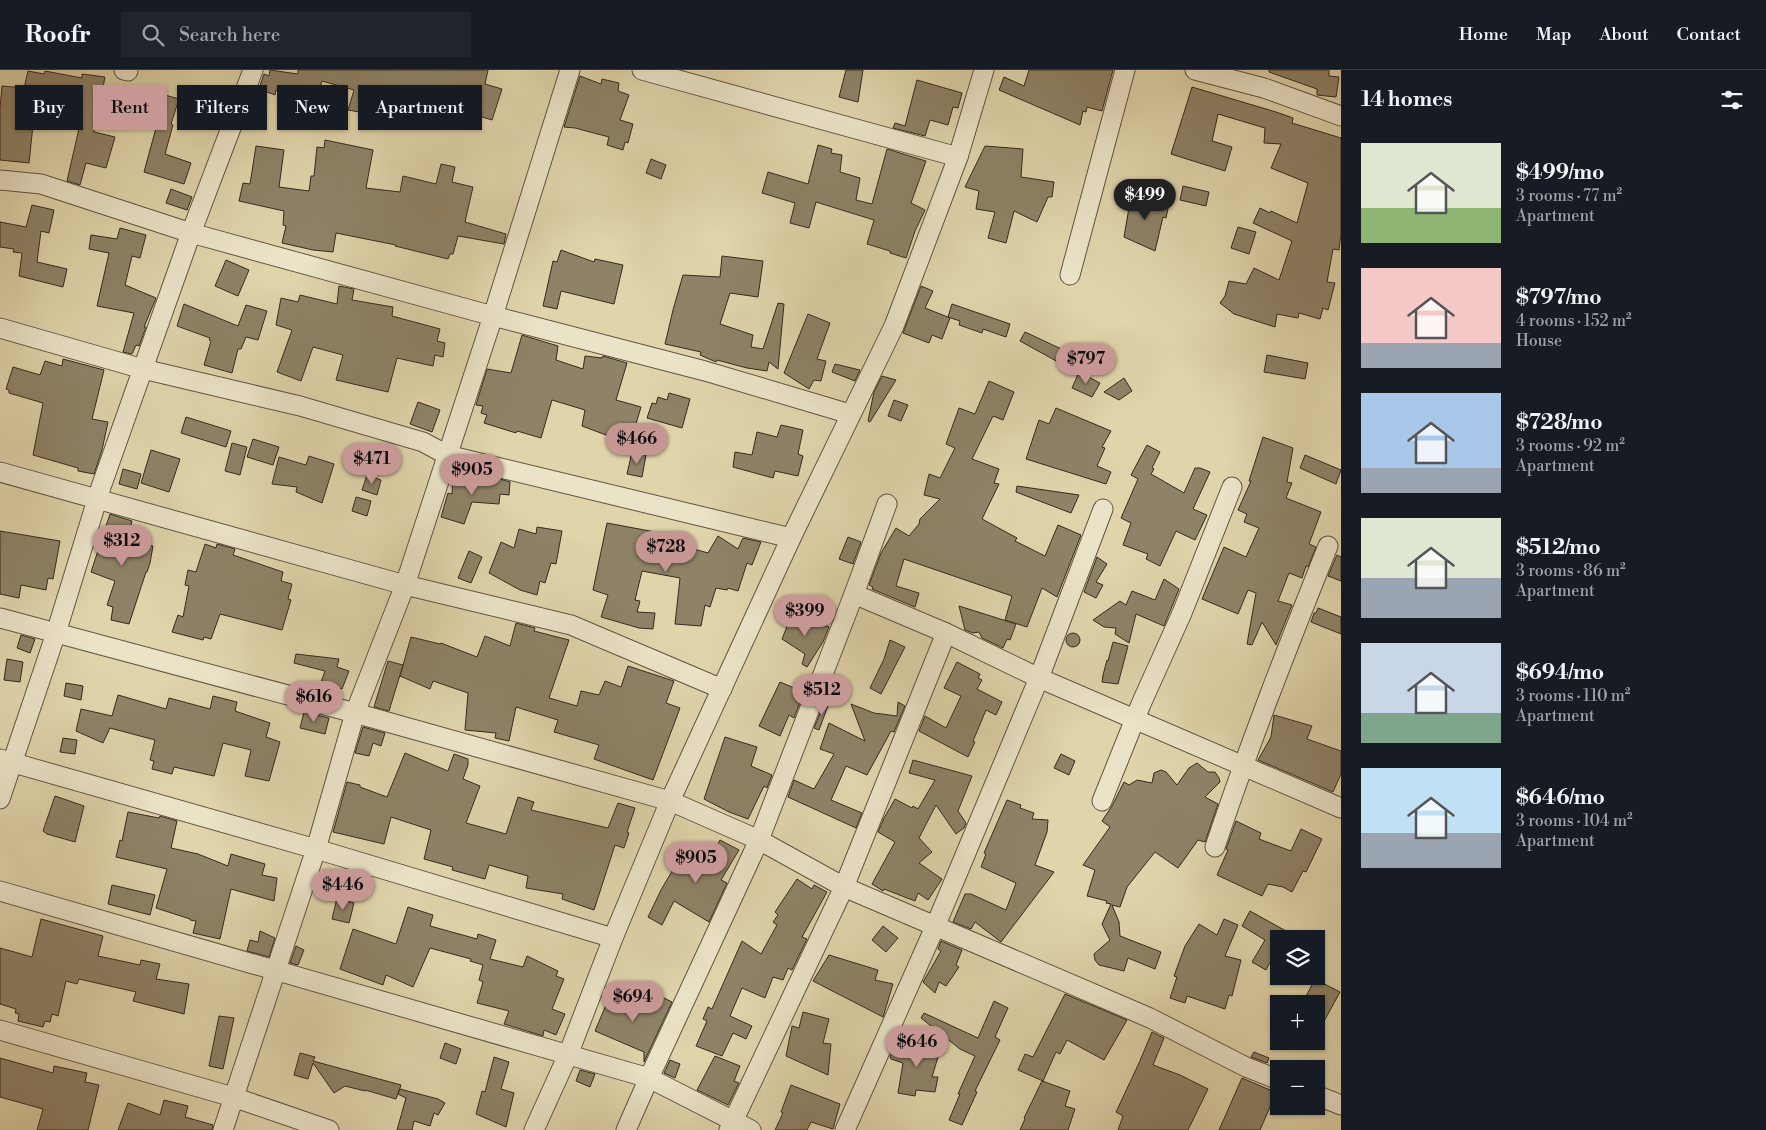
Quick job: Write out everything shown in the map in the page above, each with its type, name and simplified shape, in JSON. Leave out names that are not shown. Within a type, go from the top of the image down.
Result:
[{"type":"street","points":[[0,799],[6,761],[56,633],[97,498],[191,233],[253,70]]},
{"type":"street","points":[[223,1130],[316,849],[355,713],[405,585],[493,316],[570,70]]},
{"type":"street","points":[[642,70],[958,157]]},
{"type":"street","points":[[534,1130],[568,1055],[613,938],[670,801],[791,538],[894,326],[958,157],[984,70]]},
{"type":"street","points":[[1070,275],[1125,70]]},
{"type":"street","points":[[1195,70],[1265,79],[1341,116]]},
{"type":"street","points":[[0,180],[41,184],[191,233],[493,316],[704,371],[850,414]]},
{"type":"street","points":[[0,328],[143,369],[308,408],[423,442],[447,455],[791,538]]},
{"type":"street","points":[[0,472],[405,585],[571,625],[722,689]]},
{"type":"street","points":[[1102,801],[1141,704],[1182,613],[1232,487]]},
{"type":"street","points":[[626,1130],[759,840],[887,504]]},
{"type":"street","points":[[845,1130],[935,927],[1039,678],[1103,509]]},
{"type":"street","points":[[1215,847],[1241,769],[1328,546]]},
{"type":"street","points":[[854,594],[946,633],[1039,678],[1340,810]]},
{"type":"street","points":[[0,618],[355,713],[670,801],[759,840],[844,887],[1150,1018],[1246,1067],[1270,1076]]},
{"type":"street","points":[[731,1126],[844,887],[946,633]]},
{"type":"street","points":[[6,761],[316,849],[613,938]]},
{"type":"street","points":[[0,892],[649,1078],[731,1126],[752,1130]]},
{"type":"street","points":[[0,1030],[233,1098],[329,1130]]},
{"type":"street","points":[[1325,1099],[1341,1105]]},
{"type":"building","points":[[270,70],[298,74],[298,70],[488,70],[485,84],[502,89],[492,120],[482,117],[482,85],[358,85],[358,112],[348,110],[354,90],[348,88],[348,85],[336,85],[322,81],[321,85],[277,85],[275,95],[267,92],[267,85],[260,85],[264,74],[269,76]]},
{"type":"building","points":[[846,70],[863,70],[858,102],[839,97]]},
{"type":"building","points":[[1029,70],[1113,70],[1102,111],[1087,107],[1086,112],[1083,111],[1080,125],[999,90],[1004,77],[1024,86]]},
{"type":"building","points":[[1269,70],[1329,70],[1329,76],[1339,77],[1336,97],[1317,95],[1317,89],[1269,72]]},
{"type":"building","points":[[28,71],[44,74],[45,71],[82,78],[82,74],[105,77],[103,85],[93,85],[93,130],[94,132],[115,137],[106,168],[86,163],[80,185],[67,181],[79,130],[83,130],[83,85],[25,85]]},
{"type":"building","points":[[580,76],[601,84],[602,79],[619,83],[618,91],[629,95],[620,120],[633,124],[628,143],[625,142],[623,150],[607,145],[609,137],[564,127]]},
{"type":"building","points":[[917,80],[962,93],[958,108],[953,107],[948,125],[930,120],[925,136],[893,128],[895,123],[905,126]]},
{"type":"building","points":[[2,86],[15,87],[15,130],[33,130],[29,163],[0,160]]},
{"type":"building","points":[[1192,87],[1276,112],[1293,118],[1292,123],[1341,138],[1341,234],[1339,250],[1333,249],[1327,282],[1335,283],[1328,310],[1323,308],[1320,319],[1299,313],[1298,318],[1277,314],[1275,327],[1234,314],[1220,303],[1225,296],[1229,281],[1246,284],[1254,268],[1279,280],[1292,241],[1253,223],[1260,208],[1297,223],[1308,183],[1271,168],[1281,144],[1264,143],[1265,128],[1218,114],[1212,141],[1232,147],[1225,171],[1171,154]]},
{"type":"building","points":[[167,96],[177,98],[177,105],[171,124],[173,125],[165,154],[191,163],[184,184],[144,172],[155,130],[167,130]]},
{"type":"building","points":[[325,140],[373,150],[366,188],[400,192],[403,176],[436,184],[441,164],[455,167],[452,182],[473,187],[465,222],[506,234],[504,244],[458,236],[453,254],[450,254],[448,259],[396,245],[336,233],[333,252],[313,250],[282,243],[286,226],[283,225],[284,211],[239,201],[243,183],[250,184],[256,146],[284,150],[279,187],[309,191],[311,176],[314,176],[317,147],[324,148]]},
{"type":"building","points":[[818,145],[832,149],[831,153],[842,155],[840,172],[860,178],[856,200],[872,204],[887,149],[926,161],[911,203],[925,210],[915,231],[906,258],[867,244],[874,220],[816,202],[809,228],[790,223],[795,203],[762,193],[768,172],[808,184]]},
{"type":"building","points":[[985,146],[1023,149],[1021,177],[1054,182],[1052,197],[1048,197],[1037,222],[1014,211],[1006,243],[988,238],[995,212],[976,209],[979,191],[965,187]]},
{"type":"building","points":[[651,159],[666,165],[661,179],[646,173]]},
{"type":"building","points":[[1183,186],[1209,192],[1206,206],[1180,200]]},
{"type":"building","points":[[171,189],[192,197],[187,210],[166,203]]},
{"type":"building","points":[[1131,196],[1169,204],[1166,218],[1163,217],[1155,251],[1124,237]]},
{"type":"building","points":[[32,205],[54,210],[49,233],[41,231],[37,262],[67,269],[63,287],[19,276],[22,253],[13,252],[14,249],[0,247],[0,222],[26,227]]},
{"type":"building","points":[[1238,227],[1256,232],[1249,254],[1231,248]]},
{"type":"building","points":[[120,228],[146,235],[140,258],[132,256],[125,285],[156,298],[144,327],[146,327],[139,346],[136,345],[132,354],[123,352],[134,313],[97,306],[109,253],[89,249],[91,235],[117,239]]},
{"type":"building","points":[[561,250],[594,262],[595,259],[623,265],[614,304],[561,291],[557,309],[543,306],[553,261],[557,262]]},
{"type":"building","points":[[722,256],[763,261],[758,297],[730,293],[720,324],[753,335],[751,347],[763,349],[778,303],[784,304],[778,369],[769,362],[767,371],[717,360],[716,362],[700,355],[701,352],[665,344],[683,275],[720,277]]},
{"type":"building","points":[[226,260],[249,270],[238,296],[215,286]]},
{"type":"building","points":[[339,286],[354,289],[352,300],[393,307],[392,316],[440,329],[437,341],[445,343],[443,357],[435,355],[433,366],[397,358],[388,392],[336,380],[343,355],[313,347],[301,381],[277,372],[292,330],[276,325],[281,298],[298,302],[300,295],[337,304]]},
{"type":"building","points":[[921,286],[933,291],[925,308],[950,318],[942,339],[932,335],[929,343],[903,333]]},
{"type":"building","points":[[184,304],[238,326],[246,305],[267,311],[258,340],[246,337],[241,349],[238,349],[232,373],[204,365],[211,341],[209,340],[210,338],[177,326]]},
{"type":"building","points":[[952,304],[1010,324],[1006,337],[983,329],[982,333],[959,325],[960,321],[948,317]]},
{"type":"building","points":[[808,314],[830,323],[817,359],[826,361],[821,381],[814,380],[809,389],[784,373]]},
{"type":"building","points":[[1025,332],[1085,360],[1078,373],[1020,341]]},
{"type":"building","points":[[522,335],[558,346],[556,360],[583,369],[585,356],[602,358],[603,356],[627,363],[616,400],[641,407],[630,444],[582,426],[585,410],[552,400],[541,438],[517,431],[516,433],[484,423],[487,415],[481,413],[483,406],[476,405],[487,369],[511,373]]},
{"type":"building","points":[[1267,355],[1308,363],[1305,379],[1264,372]]},
{"type":"building","points":[[63,359],[104,370],[92,419],[108,422],[94,474],[78,471],[78,468],[33,455],[43,403],[9,393],[9,390],[6,389],[13,367],[40,375],[45,361],[62,366]]},
{"type":"building","points":[[835,364],[860,370],[855,381],[832,372]]},
{"type":"building","points":[[1079,372],[1100,383],[1092,397],[1072,388]]},
{"type":"building","points":[[882,376],[896,380],[870,422],[868,421],[874,392]]},
{"type":"building","points":[[1124,378],[1132,391],[1119,400],[1104,392]]},
{"type":"building","points":[[989,381],[1014,392],[1003,420],[993,416],[972,459],[999,469],[994,483],[999,484],[982,519],[1017,538],[1015,541],[1045,556],[1058,525],[1081,535],[1057,597],[1042,588],[1027,627],[1005,620],[1012,596],[904,559],[896,586],[919,593],[915,607],[872,589],[873,587],[869,585],[881,553],[896,528],[909,536],[919,524],[920,519],[940,499],[924,495],[929,474],[940,478],[955,448],[946,444],[959,408],[975,414]]},
{"type":"building","points":[[669,393],[690,399],[682,428],[647,418],[652,403],[656,404],[658,397],[667,400]]},
{"type":"building","points":[[894,400],[908,405],[901,421],[888,416]]},
{"type":"building","points":[[418,402],[440,410],[432,432],[410,424]]},
{"type":"building","points":[[1056,408],[1111,431],[1102,447],[1105,448],[1097,466],[1111,472],[1106,484],[1026,459],[1039,420],[1049,424]]},
{"type":"building","points":[[186,417],[231,431],[226,447],[181,433]]},
{"type":"building","points":[[781,425],[803,430],[798,454],[803,456],[798,476],[775,471],[773,478],[733,467],[735,452],[752,455],[757,432],[777,437]]},
{"type":"building","points":[[1263,437],[1293,448],[1287,482],[1292,483],[1286,498],[1321,512],[1309,544],[1316,547],[1308,567],[1306,566],[1302,578],[1289,573],[1278,601],[1292,605],[1276,645],[1262,622],[1252,645],[1247,644],[1256,593],[1248,590],[1238,614],[1202,599],[1224,547],[1246,557],[1259,528],[1244,522],[1247,514],[1238,510],[1251,481],[1249,481]]},
{"type":"building","points":[[253,439],[279,447],[273,465],[247,457]]},
{"type":"building","points":[[232,443],[247,447],[240,475],[225,471]]},
{"type":"building","points":[[1147,445],[1160,452],[1151,474],[1184,493],[1195,468],[1210,472],[1193,509],[1207,515],[1195,540],[1176,531],[1160,566],[1146,559],[1148,554],[1123,545],[1131,523],[1121,518],[1138,479],[1131,475]]},
{"type":"building","points":[[151,450],[180,459],[169,492],[141,483]]},
{"type":"building","points":[[632,452],[646,455],[642,477],[627,474]]},
{"type":"building","points":[[1305,455],[1341,470],[1336,484],[1300,468]]},
{"type":"building","points":[[309,456],[334,464],[322,503],[296,492],[297,487],[272,484],[279,457],[306,465]]},
{"type":"building","points":[[123,469],[141,474],[137,489],[119,484]]},
{"type":"building","points":[[367,475],[381,480],[377,495],[362,490]]},
{"type":"building","points":[[453,476],[500,479],[510,482],[509,495],[500,494],[499,504],[472,502],[464,524],[441,517],[448,493],[452,494]]},
{"type":"building","points":[[1017,486],[1079,495],[1071,513],[1016,492]]},
{"type":"building","points":[[356,497],[371,501],[367,516],[352,511]]},
{"type":"building","points":[[110,514],[132,521],[127,542],[153,546],[150,563],[129,624],[111,620],[113,607],[107,605],[115,581],[91,572]]},
{"type":"building","points":[[607,523],[666,534],[662,540],[708,553],[718,536],[738,549],[743,538],[761,542],[752,565],[747,563],[738,591],[728,588],[727,590],[716,588],[710,607],[705,605],[701,626],[675,624],[680,578],[642,571],[635,600],[640,601],[637,612],[655,613],[653,629],[639,628],[601,617],[608,595],[593,590]]},
{"type":"building","points":[[537,527],[562,531],[556,564],[551,563],[545,583],[540,581],[537,595],[520,590],[489,573],[501,542],[514,548],[519,529],[536,534]]},
{"type":"building","points":[[0,531],[60,541],[53,579],[48,578],[46,590],[21,585],[19,598],[0,594]]},
{"type":"building","points":[[848,537],[861,542],[853,564],[839,559]]},
{"type":"building","points":[[205,544],[216,548],[217,544],[235,549],[233,555],[283,572],[281,581],[292,584],[288,599],[291,600],[282,630],[220,614],[211,639],[204,637],[203,640],[172,632],[178,615],[183,617],[189,586],[185,585],[188,570],[196,572]]},
{"type":"building","points":[[469,551],[482,557],[471,583],[458,578]]},
{"type":"building","points":[[1337,555],[1341,557],[1341,581],[1328,576]]},
{"type":"building","points":[[1097,557],[1107,564],[1096,582],[1103,585],[1096,598],[1084,592]]},
{"type":"building","points":[[1164,579],[1179,589],[1164,626],[1136,614],[1129,643],[1115,634],[1116,628],[1104,627],[1093,620],[1120,601],[1126,605],[1132,591],[1155,600]]},
{"type":"building","points":[[959,606],[1016,624],[1010,640],[1007,639],[1003,648],[982,638],[979,632],[973,633],[965,630]]},
{"type":"building","points":[[1318,608],[1341,617],[1341,634],[1311,622]]},
{"type":"building","points":[[792,614],[815,626],[816,623],[829,627],[823,642],[807,667],[802,664],[805,654],[782,639]]},
{"type":"building","points":[[516,623],[535,628],[534,631],[569,640],[549,698],[577,706],[581,691],[599,695],[605,681],[621,687],[628,666],[674,681],[666,703],[680,708],[653,780],[594,759],[599,745],[554,732],[558,720],[516,707],[509,741],[495,738],[496,733],[465,730],[468,693],[433,681],[430,689],[400,676],[411,637],[441,643],[477,657],[485,636],[510,646]]},
{"type":"building","points":[[1070,633],[1076,633],[1080,640],[1076,647],[1070,647],[1066,643],[1066,637]]},
{"type":"building","points":[[21,635],[35,639],[30,653],[17,648]]},
{"type":"building","points":[[890,640],[905,647],[881,694],[870,688],[884,659]]},
{"type":"building","points":[[1113,642],[1128,646],[1118,684],[1102,682]]},
{"type":"building","points":[[296,654],[339,659],[337,667],[349,671],[342,689],[321,682],[325,671],[294,663]]},
{"type":"building","points":[[7,659],[23,662],[20,682],[4,680]]},
{"type":"building","points":[[388,661],[403,665],[389,711],[374,707]]},
{"type":"building","points":[[957,662],[980,674],[978,678],[982,680],[977,689],[1002,702],[996,715],[986,710],[968,757],[919,731],[925,716],[946,728],[961,696],[944,688]]},
{"type":"building","points":[[780,682],[804,692],[794,718],[789,715],[780,736],[759,726]]},
{"type":"building","points":[[66,683],[83,686],[81,700],[64,696]]},
{"type":"building","points":[[118,695],[166,709],[169,698],[210,709],[213,696],[237,702],[235,711],[270,723],[266,737],[280,742],[269,781],[245,776],[251,750],[223,743],[214,776],[174,767],[172,774],[152,769],[154,761],[150,760],[155,740],[110,728],[103,743],[76,731],[81,709],[112,716]]},
{"type":"building","points":[[825,701],[829,703],[819,730],[814,728]]},
{"type":"building","points":[[898,702],[905,706],[894,732],[891,731],[867,775],[846,766],[831,800],[862,813],[856,828],[788,797],[794,780],[814,789],[834,754],[820,749],[829,723],[865,741],[851,704],[874,713],[897,716]]},
{"type":"building","points":[[304,712],[329,718],[325,734],[300,728]]},
{"type":"building","points":[[1274,715],[1312,726],[1307,739],[1341,751],[1341,774],[1333,792],[1258,760],[1271,737]]},
{"type":"building","points":[[363,727],[385,733],[381,746],[373,743],[369,756],[355,753]]},
{"type":"building","points":[[725,737],[757,747],[751,766],[772,775],[767,788],[764,786],[748,819],[704,799]]},
{"type":"building","points":[[63,738],[77,740],[75,754],[60,752]]},
{"type":"building","points":[[405,753],[448,771],[454,754],[468,759],[463,779],[480,786],[466,823],[506,834],[518,797],[534,802],[531,810],[608,828],[618,803],[635,808],[624,848],[615,845],[594,910],[562,899],[563,894],[526,888],[528,876],[489,865],[485,879],[452,870],[453,867],[424,859],[431,830],[391,817],[384,844],[333,832],[347,782],[360,785],[360,787],[387,797]]},
{"type":"building","points":[[1061,754],[1075,761],[1069,775],[1054,768]]},
{"type":"building","points":[[913,760],[972,776],[958,811],[966,823],[964,828],[956,834],[936,805],[919,838],[932,852],[919,863],[942,879],[928,900],[918,893],[915,901],[884,889],[883,891],[872,884],[895,842],[878,832],[895,799],[918,809],[935,780],[909,773]]},
{"type":"building","points":[[1197,763],[1208,772],[1215,772],[1220,782],[1205,797],[1218,804],[1205,842],[1198,840],[1178,868],[1155,852],[1127,887],[1120,907],[1112,905],[1119,922],[1120,936],[1161,952],[1155,969],[1128,958],[1124,971],[1099,965],[1095,960],[1094,954],[1110,940],[1102,924],[1111,904],[1106,903],[1107,901],[1087,896],[1095,870],[1083,865],[1110,827],[1102,821],[1124,782],[1129,785],[1137,780],[1152,783],[1154,773],[1161,770],[1166,772],[1177,785],[1189,768]]},
{"type":"building","points":[[55,796],[84,806],[75,842],[47,834],[43,831]]},
{"type":"building","points":[[1007,800],[1021,805],[1020,808],[1034,813],[1032,819],[1048,820],[1047,832],[1035,865],[1054,872],[1001,942],[975,922],[971,929],[953,922],[965,894],[971,894],[1006,910],[1016,883],[981,867],[986,854],[984,853]]},
{"type":"building","points":[[128,812],[159,818],[160,816],[177,821],[171,848],[198,854],[228,866],[231,854],[265,864],[262,875],[277,878],[274,901],[231,889],[220,939],[193,933],[196,921],[156,908],[167,869],[116,857],[120,840],[122,841]]},
{"type":"building","points":[[1236,821],[1261,833],[1259,839],[1291,851],[1301,829],[1322,839],[1306,872],[1303,871],[1292,892],[1283,887],[1268,884],[1262,896],[1217,875],[1228,850],[1226,849]]},
{"type":"building","points":[[720,840],[739,850],[721,880],[727,883],[709,922],[674,901],[662,925],[648,917],[681,856],[700,868],[712,844],[716,847]]},
{"type":"building","points":[[797,879],[812,889],[814,885],[827,892],[802,937],[807,939],[792,970],[788,968],[783,980],[773,977],[765,998],[742,988],[730,1016],[752,1026],[746,1039],[733,1033],[722,1056],[696,1046],[707,1021],[703,1019],[708,1007],[712,1009],[742,941],[761,954],[777,925],[773,922],[778,915],[775,912]]},
{"type":"building","points":[[112,885],[155,895],[150,915],[108,904]]},
{"type":"building","points":[[337,898],[354,903],[349,923],[332,919]]},
{"type":"building","points":[[408,907],[433,915],[430,926],[477,939],[478,934],[496,940],[490,959],[523,967],[527,956],[558,971],[556,976],[564,979],[552,1009],[565,1014],[556,1035],[544,1030],[543,1036],[504,1024],[509,1011],[477,1003],[483,982],[479,980],[483,965],[470,961],[471,959],[430,948],[413,987],[386,975],[383,985],[340,969],[353,929],[396,944]]},
{"type":"building","points":[[1250,911],[1284,930],[1270,930],[1270,962],[1266,970],[1252,962],[1265,940],[1242,926]]},
{"type":"building","points":[[41,919],[103,936],[98,956],[140,965],[141,960],[160,964],[156,979],[189,984],[184,1014],[133,1001],[136,992],[79,979],[77,984],[66,981],[58,1016],[52,1014],[50,1022],[45,1021],[43,1027],[18,1021],[19,1014],[15,1013],[16,1009],[0,1004],[0,948],[32,957]]},
{"type":"building","points":[[1224,919],[1238,925],[1225,956],[1241,960],[1232,996],[1229,995],[1225,1009],[1187,996],[1185,1003],[1170,998],[1177,977],[1174,976],[1185,946],[1199,924],[1217,935]]},
{"type":"building","points":[[883,926],[898,938],[886,952],[872,940]]},
{"type":"building","points":[[260,931],[275,938],[269,957],[247,951],[250,940],[258,942]]},
{"type":"building","points":[[941,941],[962,950],[956,965],[959,967],[946,986],[939,982],[935,993],[923,982],[941,951],[938,949]]},
{"type":"building","points":[[296,946],[304,950],[298,965],[290,963]]},
{"type":"building","points":[[829,955],[878,970],[875,980],[893,984],[883,1017],[813,981]]},
{"type":"building","points":[[1325,984],[1340,992],[1325,1020],[1325,995],[1307,995],[1312,985]]},
{"type":"building","points":[[1065,994],[1127,1020],[1104,1060],[1067,1040],[1060,1054],[1056,1052],[1043,1081],[1018,1070],[1025,1054],[1033,1057]]},
{"type":"building","points":[[612,996],[652,1011],[660,996],[672,1002],[644,1062],[644,1052],[595,1031]]},
{"type":"building","points":[[994,1001],[1008,1008],[995,1037],[1000,1040],[975,1091],[977,1092],[962,1125],[949,1120],[975,1056],[960,1049],[921,1018],[924,1013],[978,1038]]},
{"type":"building","points":[[803,1012],[829,1019],[823,1043],[831,1044],[828,1075],[786,1056],[792,1026],[799,1028]]},
{"type":"building","points":[[219,1016],[234,1018],[223,1069],[209,1066]]},
{"type":"building","points":[[1152,1032],[1164,1038],[1153,1065],[1180,1075],[1208,1089],[1188,1130],[1118,1130],[1123,1116],[1116,1112]]},
{"type":"building","points":[[923,1041],[941,1047],[932,1077],[938,1077],[935,1092],[916,1090],[915,1096],[898,1093],[903,1063],[890,1057],[895,1045],[917,1051]]},
{"type":"building","points":[[445,1043],[461,1049],[456,1064],[440,1058]]},
{"type":"building","points":[[1254,1052],[1269,1058],[1267,1063],[1251,1057]]},
{"type":"building","points":[[300,1053],[315,1057],[313,1061],[401,1085],[396,1099],[345,1086],[334,1093],[313,1063],[308,1079],[294,1075]]},
{"type":"building","points":[[715,1056],[740,1066],[734,1081],[739,1083],[728,1105],[697,1090]]},
{"type":"building","points":[[494,1057],[509,1062],[501,1089],[514,1093],[506,1127],[476,1114],[482,1091],[485,1092]]},
{"type":"building","points":[[0,1058],[53,1073],[54,1066],[87,1073],[85,1082],[99,1085],[88,1130],[37,1130],[43,1109],[0,1097]]},
{"type":"building","points":[[670,1060],[680,1064],[675,1078],[664,1073]]},
{"type":"building","points":[[580,1070],[595,1074],[590,1087],[576,1081]]},
{"type":"building","points":[[1242,1078],[1270,1090],[1270,1107],[1260,1130],[1219,1130]]},
{"type":"building","points":[[1042,1081],[1070,1091],[1065,1106],[1075,1109],[1068,1130],[1020,1130]]},
{"type":"building","points":[[791,1085],[840,1104],[833,1129],[811,1122],[807,1130],[775,1130],[783,1113],[781,1112]]},
{"type":"building","points":[[400,1089],[438,1099],[445,1103],[438,1115],[434,1113],[430,1126],[414,1121],[412,1130],[397,1130],[406,1098],[398,1094]]},
{"type":"building","points":[[164,1100],[188,1106],[185,1117],[213,1125],[212,1130],[118,1130],[128,1103],[160,1115]]}]
